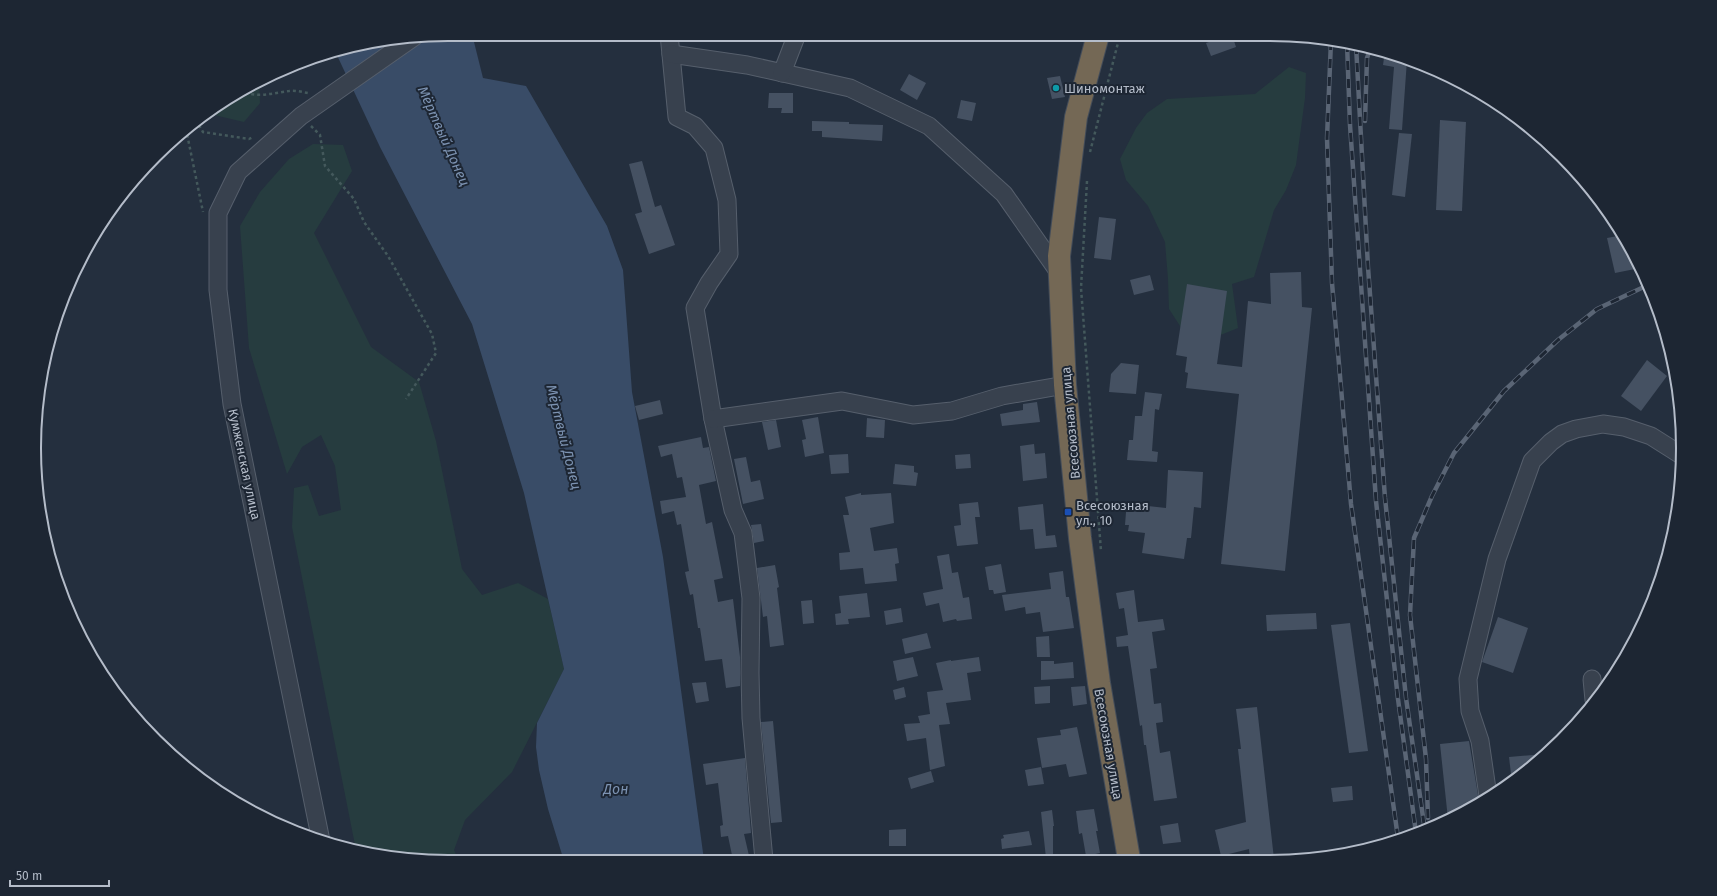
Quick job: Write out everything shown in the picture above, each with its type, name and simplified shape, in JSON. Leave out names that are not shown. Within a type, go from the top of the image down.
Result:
[{"type":"highway","name":"Всесоюзная улица","points":[[1096,41],[1076,117],[1059,256],[1065,385],[1080,538],[1099,683],[1128,855]]},
{"type":"street","points":[[670,41],[678,116],[695,126],[714,148],[727,200],[729,254],[694,308],[713,419],[734,510],[743,533],[750,591],[751,718],[764,855]]},
{"type":"street","points":[[782,73],[794,41]]},
{"type":"street","name":"Кумженская улица","points":[[320,834],[232,404],[218,290],[218,212],[238,172],[305,119],[329,96],[405,43]]},
{"type":"street","points":[[671,54],[747,65],[850,88],[929,126],[1004,194],[1060,274]]},
{"type":"street","points":[[713,419],[842,401],[913,415],[952,411],[1002,396],[1065,385]]},
{"type":"street","points":[[1487,791],[1480,741],[1470,711],[1468,680],[1497,559],[1532,461],[1551,442],[1562,434],[1576,428],[1603,424],[1624,426],[1651,436],[1676,451]]},
{"type":"street","points":[[1592,679],[1593,694]]},
{"type":"path","points":[[1090,154],[1118,41]]},
{"type":"path","points":[[247,95],[273,94],[290,91],[329,96]]},
{"type":"path","points":[[305,119],[320,135],[325,166],[354,199],[364,222],[388,256],[432,334],[436,353],[406,399]]},
{"type":"path","points":[[199,126],[203,132],[249,139],[255,136]]},
{"type":"path","points":[[188,136],[203,213]]},
{"type":"path","points":[[1087,178],[1081,288],[1101,557]]},
{"type":"green space","points":[[1289,67],[1306,73],[1305,98],[1296,165],[1286,190],[1274,210],[1254,277],[1232,284],[1238,328],[1193,346],[1169,309],[1165,242],[1148,206],[1126,180],[1120,159],[1136,128],[1147,113],[1167,99],[1255,94]]},
{"type":"green space","points":[[259,88],[260,103],[244,122],[214,115]]},
{"type":"green space","points":[[313,144],[343,145],[352,171],[314,233],[371,347],[419,382],[436,441],[462,569],[482,595],[518,583],[548,599],[564,669],[512,772],[465,820],[454,850],[456,855],[395,852],[355,844],[292,527],[294,488],[308,485],[319,516],[341,510],[335,466],[321,435],[302,447],[287,474],[249,348],[240,226],[260,192],[289,159]]},
{"type":"water","points":[[474,41],[483,78],[526,86],[607,226],[623,270],[632,392],[663,557],[703,855],[562,855],[548,809],[539,770],[536,747],[537,723],[564,669],[524,493],[472,324],[380,147],[338,57],[395,44]]},
{"type":"building","points":[[1212,41],[1234,41],[1236,47],[1211,56],[1206,43]]},
{"type":"building","points":[[1384,58],[1407,65],[1402,130],[1389,129],[1394,67],[1383,65]]},
{"type":"building","points":[[909,74],[926,83],[917,100],[900,90]]},
{"type":"building","name":"Шиномонтаж","points":[[1060,76],[1065,97],[1052,99],[1047,78]]},
{"type":"building","points":[[769,93],[793,93],[793,113],[781,113],[782,108],[768,108]]},
{"type":"building","points":[[961,100],[976,103],[972,121],[957,118]]},
{"type":"building","points":[[1440,120],[1466,122],[1462,211],[1436,210]]},
{"type":"building","points":[[812,121],[883,125],[882,141],[822,137],[822,131],[812,131]]},
{"type":"building","points":[[1399,133],[1412,134],[1405,197],[1392,195]]},
{"type":"building","points":[[642,161],[655,207],[661,205],[675,245],[649,254],[635,214],[642,212],[629,164]]},
{"type":"building","points":[[1099,217],[1116,219],[1111,260],[1094,258]]},
{"type":"building","points":[[1616,236],[1635,269],[1615,273],[1607,238]]},
{"type":"building","points":[[1301,272],[1302,307],[1312,308],[1285,571],[1221,564],[1239,394],[1186,388],[1188,373],[1185,372],[1187,357],[1176,355],[1187,284],[1227,291],[1217,364],[1242,367],[1248,301],[1271,304],[1270,273]]},
{"type":"building","points":[[1150,275],[1154,290],[1134,295],[1130,280]]},
{"type":"building","points":[[1647,360],[1667,376],[1641,411],[1621,396]]},
{"type":"building","points":[[1121,363],[1139,365],[1136,394],[1109,392],[1111,374]]},
{"type":"building","points":[[1145,392],[1162,394],[1159,410],[1155,409],[1152,451],[1158,452],[1157,462],[1127,460],[1129,440],[1133,440],[1135,416],[1142,416]]},
{"type":"building","points":[[660,400],[663,414],[639,420],[635,406]]},
{"type":"building","points":[[1037,402],[1040,422],[1002,426],[1000,414],[1023,410],[1023,404]]},
{"type":"building","points":[[818,417],[824,453],[805,457],[802,440],[806,439],[802,420]]},
{"type":"building","points":[[867,418],[885,420],[884,438],[866,437]]},
{"type":"building","points":[[776,420],[781,447],[768,450],[762,422]]},
{"type":"building","points":[[701,437],[703,448],[709,447],[716,481],[699,485],[706,524],[712,522],[723,578],[714,580],[718,602],[733,599],[740,657],[740,686],[726,688],[722,659],[705,661],[693,594],[690,595],[685,572],[689,571],[681,524],[677,525],[674,511],[662,514],[660,501],[686,497],[682,477],[677,478],[672,454],[661,457],[658,446]]},
{"type":"building","points":[[1034,444],[1035,454],[1045,453],[1047,478],[1023,481],[1020,446]]},
{"type":"building","points":[[848,454],[849,473],[831,474],[829,455]]},
{"type":"building","points":[[970,454],[971,468],[956,469],[955,455]]},
{"type":"building","points":[[746,457],[751,482],[760,480],[764,499],[743,504],[734,459]]},
{"type":"building","points":[[895,464],[914,466],[914,472],[918,473],[916,486],[893,484]]},
{"type":"building","points":[[1168,470],[1203,472],[1201,508],[1194,507],[1191,538],[1187,538],[1184,559],[1142,553],[1145,533],[1128,531],[1129,525],[1125,525],[1126,512],[1130,512],[1130,504],[1166,508]]},
{"type":"building","points":[[861,493],[861,495],[891,493],[894,523],[870,528],[874,551],[897,548],[899,563],[895,564],[897,581],[865,584],[863,568],[840,570],[839,553],[850,552],[843,515],[849,515],[845,497]]},
{"type":"building","points":[[978,502],[980,517],[975,517],[978,544],[957,546],[954,526],[961,525],[959,504]]},
{"type":"building","points":[[1043,504],[1046,536],[1055,535],[1057,547],[1035,549],[1033,529],[1020,530],[1018,507]]},
{"type":"building","points":[[761,524],[764,541],[754,543],[751,525]]},
{"type":"building","points":[[949,554],[952,573],[958,572],[963,598],[969,597],[972,619],[957,621],[956,619],[943,622],[939,603],[926,606],[923,593],[943,589],[937,556]]},
{"type":"building","points":[[1001,564],[1006,592],[994,594],[993,590],[989,590],[985,567]]},
{"type":"building","points":[[775,565],[779,587],[777,588],[784,645],[770,647],[767,616],[763,617],[757,568]]},
{"type":"building","points":[[1063,571],[1066,597],[1069,597],[1074,628],[1043,632],[1040,612],[1026,614],[1025,607],[1005,611],[1002,595],[1051,589],[1049,573]]},
{"type":"building","points":[[1134,590],[1138,622],[1163,619],[1165,630],[1152,632],[1157,668],[1150,669],[1154,704],[1161,703],[1163,722],[1156,723],[1160,753],[1170,751],[1177,798],[1154,801],[1146,745],[1144,745],[1142,725],[1140,726],[1128,646],[1117,647],[1116,637],[1128,635],[1124,608],[1119,609],[1116,593]]},
{"type":"building","points":[[867,593],[870,617],[848,619],[849,624],[836,625],[835,614],[841,613],[839,596]]},
{"type":"building","points":[[812,600],[814,623],[803,624],[801,601]]},
{"type":"building","points":[[901,608],[903,622],[886,625],[884,611]]},
{"type":"building","points":[[1316,613],[1317,629],[1267,631],[1266,615]]},
{"type":"building","points":[[1498,617],[1528,628],[1513,673],[1482,662]]},
{"type":"building","points":[[1350,623],[1368,751],[1349,753],[1331,625]]},
{"type":"building","points":[[927,633],[931,648],[905,654],[902,639]]},
{"type":"building","points":[[1049,636],[1050,657],[1037,657],[1036,637]]},
{"type":"building","points":[[913,657],[918,676],[897,681],[893,661]]},
{"type":"building","points":[[979,657],[981,671],[967,673],[971,700],[946,703],[950,724],[939,725],[945,766],[930,770],[926,738],[907,741],[904,724],[920,723],[918,716],[930,714],[927,692],[943,690],[936,663]]},
{"type":"building","points":[[1041,661],[1054,661],[1054,664],[1073,662],[1074,678],[1041,680]]},
{"type":"building","points":[[706,682],[709,701],[696,703],[692,683]]},
{"type":"building","points":[[1050,686],[1050,703],[1035,704],[1034,687]]},
{"type":"building","points":[[1085,686],[1087,704],[1073,706],[1071,687]]},
{"type":"building","points":[[904,687],[906,697],[895,700],[893,690]]},
{"type":"building","points":[[1257,707],[1274,855],[1250,855],[1249,849],[1221,855],[1215,830],[1246,822],[1238,749],[1241,749],[1236,709]]},
{"type":"building","points":[[773,721],[782,822],[771,823],[761,722]]},
{"type":"building","points":[[1077,727],[1087,774],[1069,777],[1066,764],[1042,768],[1037,738],[1061,735],[1060,730]]},
{"type":"building","points":[[1469,741],[1478,796],[1447,814],[1440,744]]},
{"type":"building","points":[[1536,755],[1511,775],[1509,757]]},
{"type":"building","points":[[745,758],[751,833],[744,834],[749,855],[732,855],[728,836],[721,837],[720,826],[723,825],[718,783],[706,785],[703,764]]},
{"type":"building","points":[[1041,767],[1044,784],[1028,786],[1025,770]]},
{"type":"building","points":[[931,771],[934,782],[911,789],[908,778]]},
{"type":"building","points":[[1352,786],[1353,800],[1333,802],[1331,788]]},
{"type":"building","points":[[1094,809],[1100,853],[1086,855],[1082,833],[1079,834],[1076,811]]},
{"type":"building","points":[[1052,810],[1054,826],[1053,855],[1046,855],[1041,812]]},
{"type":"building","points":[[1178,823],[1181,842],[1163,844],[1160,826]]},
{"type":"building","points":[[906,829],[906,846],[889,846],[889,830]]},
{"type":"building","points":[[1029,831],[1032,845],[1002,849],[1001,839],[1004,838],[1003,835]]},
{"type":"railway","points":[[1331,46],[1327,138],[1332,283],[1351,504],[1397,834]]},
{"type":"railway","points":[[1347,49],[1350,125],[1376,501],[1398,699],[1415,828]]},
{"type":"railway","points":[[1356,51],[1368,267],[1385,498],[1406,698],[1424,824]]},
{"type":"railway","points":[[1365,121],[1367,58],[1369,54]]},
{"type":"railway","points":[[1428,818],[1426,759],[1410,615],[1414,538],[1432,496],[1454,453],[1504,391],[1558,340],[1597,309],[1643,287]]},
{"type":"place","name":"Шиномонтаж","points":[[1056,88]]},
{"type":"place","name":"Всесоюзная ул., 10","points":[[1068,512]]},
{"type":"water label","name":"Мёртвый Донец","points":[[444,136]]},
{"type":"water label","name":"Мёртвый Донец","points":[[564,437]]},
{"type":"water label","name":"Дон","points":[[616,789]]}]
